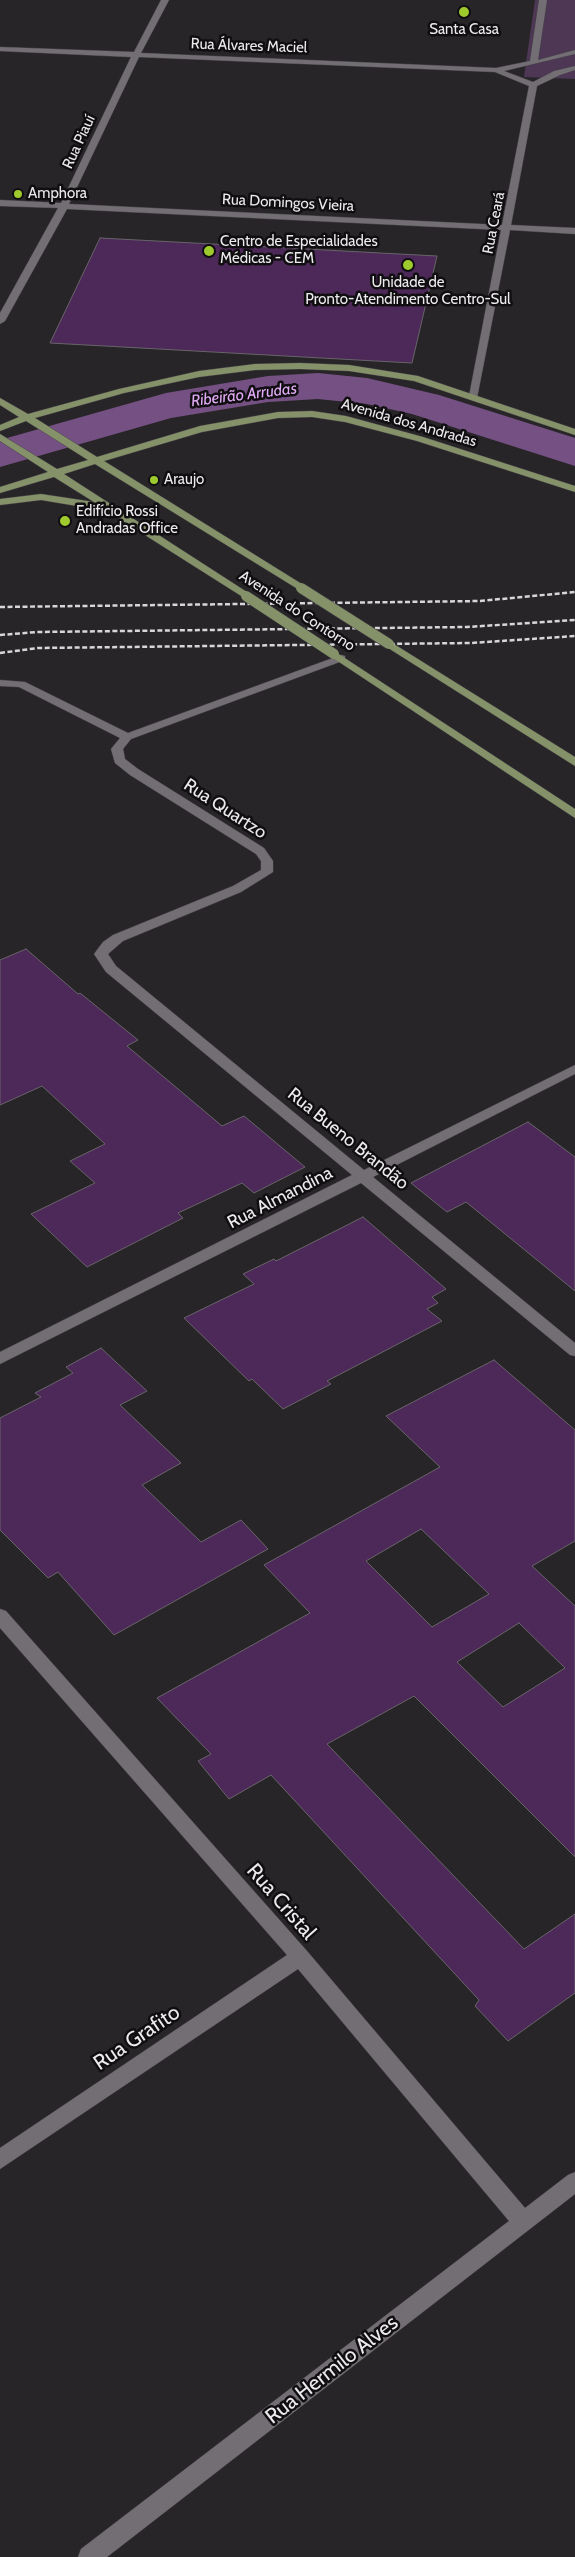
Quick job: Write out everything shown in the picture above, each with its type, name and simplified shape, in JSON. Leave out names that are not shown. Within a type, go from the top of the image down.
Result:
[{"type":"main road","points":[[0,428],[122,391],[199,374],[254,367],[349,368],[415,378],[474,396],[575,432]]},
{"type":"main road","name":"Avenida do Contorno","points":[[0,401],[32,419],[575,762]]},
{"type":"main road","name":"Avenida dos Andradas","points":[[0,490],[200,428],[278,415],[312,414],[346,419],[420,439],[575,489]]},
{"type":"main road","name":"Avenida do Contorno","points":[[0,436],[116,510],[575,814]]},
{"type":"main road","points":[[0,502],[41,497],[63,499],[116,510]]},
{"type":"street","name":"Rua Piauí","points":[[0,321],[64,206],[136,55],[165,0]]},
{"type":"street","points":[[534,63],[543,0]]},
{"type":"street","name":"Rua Álvares Maciel","points":[[0,49],[496,70]]},
{"type":"street","points":[[496,70],[534,63],[575,52]]},
{"type":"street","points":[[534,63],[557,72]]},
{"type":"street","points":[[496,70],[533,85],[557,72],[575,68]]},
{"type":"street","name":"Rua Ceará","points":[[474,396],[533,85]]},
{"type":"street","name":"Rua Domingos Vieira","points":[[0,203],[575,230]]},
{"type":"street","points":[[0,683],[21,684],[127,737],[338,656]]},
{"type":"street","name":"Rua Quartzo","points":[[101,954],[108,945],[118,938],[237,890],[267,872],[267,862],[260,851],[119,760],[117,749],[127,737]]},
{"type":"street","name":"Rua Bueno Brandão","points":[[101,954],[111,969],[575,1351]]},
{"type":"street","name":"Rua Almandina","points":[[0,1359],[365,1177],[575,1069]]},
{"type":"street","name":"Rua Cristal","points":[[0,1616],[300,1957],[523,2222]]},
{"type":"street","name":"Rua Grafito","points":[[0,2160],[300,1957]]},
{"type":"street","name":"Rua Hermilo Alves","points":[[89,2557],[575,2182]]},
{"type":"shaded area","points":[[535,0],[575,0],[575,79],[524,77]]},
{"type":"building","points":[[100,238],[437,256],[412,363],[50,343]]},
{"type":"building","points":[[26,949],[78,994],[80,993],[138,1040],[127,1046],[222,1126],[244,1116],[305,1167],[254,1193],[242,1183],[178,1213],[183,1218],[87,1267],[31,1214],[95,1183],[70,1161],[105,1144],[42,1086],[0,1105],[0,960]]},
{"type":"building","points":[[528,1122],[575,1157],[575,1291],[466,1202],[447,1212],[411,1183]]},
{"type":"building","points":[[363,1217],[446,1289],[432,1297],[438,1303],[427,1309],[442,1321],[327,1381],[331,1384],[283,1409],[252,1379],[249,1381],[184,1318],[254,1284],[243,1274],[274,1259],[276,1261]]},
{"type":"building","points":[[101,1348],[147,1391],[120,1405],[181,1463],[142,1485],[201,1542],[241,1520],[268,1549],[114,1635],[58,1572],[48,1578],[0,1530],[0,1418],[41,1397],[35,1393],[73,1373],[66,1367]]},
{"type":"building","points":[[494,1360],[575,1430],[575,1541],[532,1566],[575,1606],[575,1857],[414,1696],[327,1744],[524,1949],[575,1914],[575,1993],[508,2041],[475,2006],[479,2000],[271,1775],[229,1799],[198,1761],[211,1754],[157,1698],[310,1613],[264,1565],[440,1467],[386,1416]],"holes":[[[421,1529],[489,1594],[432,1627],[366,1561]],[[519,1623],[565,1668],[503,1707],[457,1662]]]},
{"type":"waterway","name":"Ribeirão Arrudas","points":[[0,454],[166,406],[268,389],[318,386],[367,391],[424,404],[575,453]]},
{"type":"railway","points":[[0,607],[480,601],[575,592]]},
{"type":"railway","points":[[0,635],[37,632],[467,627],[575,620]]},
{"type":"railway","points":[[0,653],[38,648],[471,643],[575,636]]},
{"type":"place","name":"Santa Casa","points":[[464,12]]},
{"type":"place","name":"Amphora","points":[[18,194]]},
{"type":"place","name":"Centro de Especialidades Médicas - CEM","points":[[209,251]]},
{"type":"place","name":"Unidade de Pronto-Atendimento Centro-Sul","points":[[408,265]]},
{"type":"place","name":"Araujo","points":[[154,480]]},
{"type":"place","name":"Edifício Rossi Andradas Office","points":[[65,521]]}]
